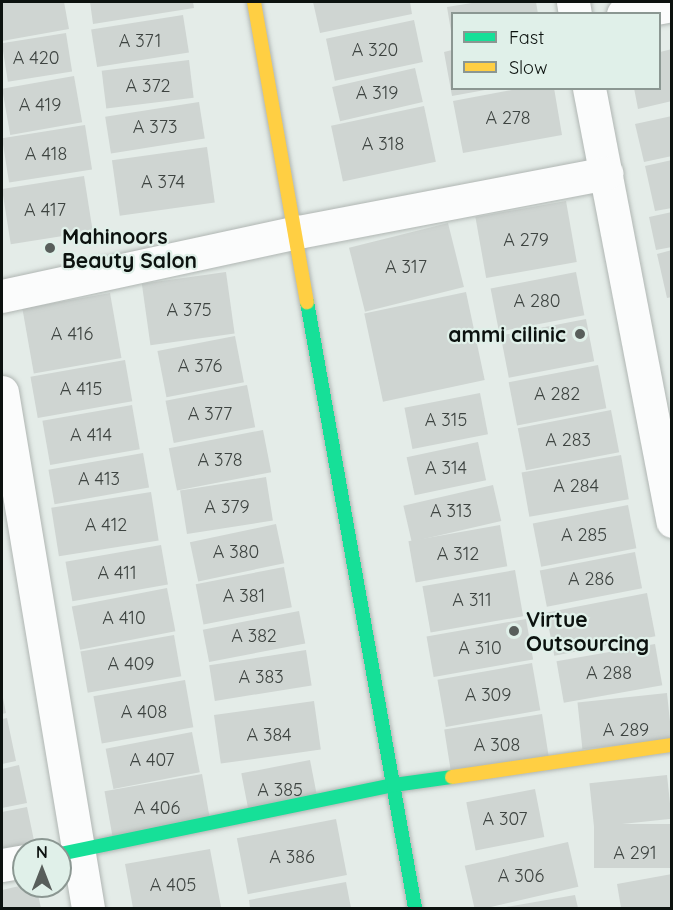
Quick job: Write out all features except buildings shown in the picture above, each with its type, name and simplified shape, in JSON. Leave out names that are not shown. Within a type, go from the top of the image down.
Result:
[{"type":"street","points":[[254,2],[298,232],[415,909]]},
{"type":"street","points":[[634,12],[672,5]]},
{"type":"street","points":[[589,90],[672,521]]},
{"type":"street","points":[[2,296],[298,232],[606,173]]},
{"type":"street","points":[[2,392],[67,838]]},
{"type":"street","points":[[72,852],[393,785],[672,745]]},
{"type":"street","points":[[72,862],[88,909]]},
{"type":"traffic: fast","points":[[307,302],[415,908]]},
{"type":"traffic: fast","points":[[72,852],[394,785],[452,777]]},
{"type":"traffic: slow","points":[[254,2],[307,302]]},
{"type":"traffic: slow","points":[[452,777],[672,745]]},
{"type":"place","name":"Mahinoors Beauty Salon","points":[[50,248]]},
{"type":"place","name":"ammi cilinic","points":[[580,334]]},
{"type":"place","name":"Virtue Outsourcing","points":[[514,631]]}]
